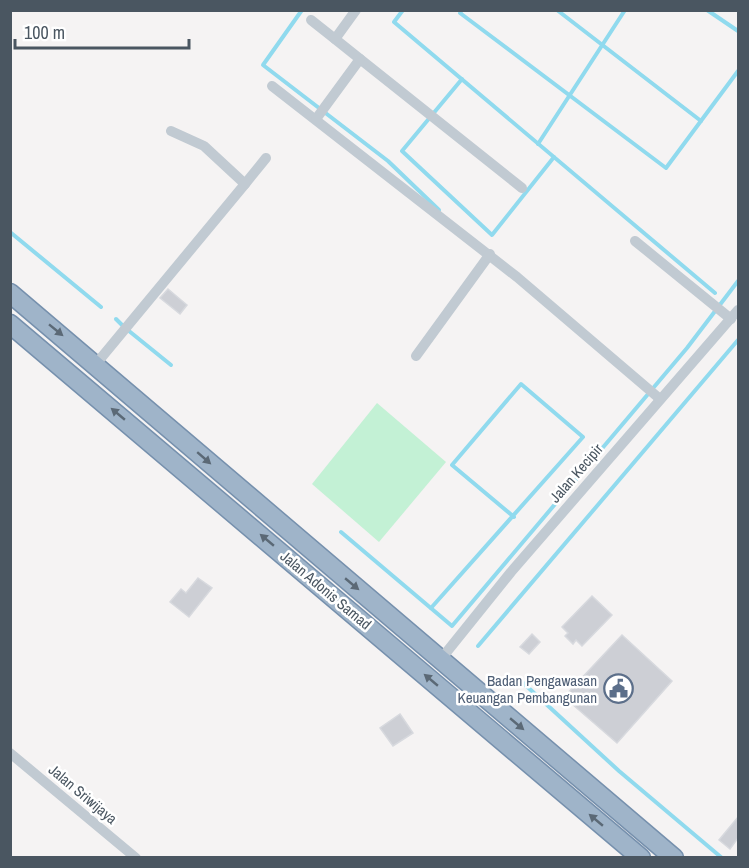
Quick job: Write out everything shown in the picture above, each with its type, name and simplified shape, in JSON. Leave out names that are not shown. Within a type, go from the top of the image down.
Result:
[{"type":"highway","points":[[10,293],[674,858]]},
{"type":"highway","name":"Jalan Adonis Samad","points":[[13,332],[221,501],[640,858]]},
{"type":"highway","points":[[221,501],[235,485]]},
{"type":"street","points":[[335,39],[356,10]]},
{"type":"street","points":[[311,20],[522,188]]},
{"type":"street","points":[[320,112],[360,59]]},
{"type":"street","points":[[272,86],[320,112],[656,395]]},
{"type":"street","points":[[171,131],[204,146],[245,184]]},
{"type":"street","points":[[96,364],[266,158]]},
{"type":"street","points":[[635,241],[731,319]]},
{"type":"street","points":[[416,356],[490,254]]},
{"type":"street","name":"Jalan Kecipir","points":[[441,659],[656,395],[738,310]]},
{"type":"street","name":"Jalan Sriwijaya","points":[[10,753],[136,858]]},
{"type":"green space","points":[[377,403],[446,462],[379,542],[312,484]]},
{"type":"building","points":[[168,289],[187,305],[180,314],[160,298]]},
{"type":"building","points":[[198,578],[212,588],[189,617],[170,602],[181,589],[186,593]]},
{"type":"building","points":[[592,596],[612,615],[582,646],[576,640],[573,644],[565,636],[568,633],[562,627]]},
{"type":"building","points":[[532,634],[540,642],[529,654],[520,647]]},
{"type":"building","name":"Badan Pengawasan Keuangan Pembangunan","points":[[622,635],[672,681],[617,743],[564,697]]},
{"type":"building","points":[[400,714],[413,733],[393,746],[380,728]]},
{"type":"building","points":[[738,817],[738,838],[730,849],[719,840]]},
{"type":"waterway","points":[[302,10],[263,65],[388,161],[439,210]]},
{"type":"waterway","points":[[403,10],[394,22],[715,293]]},
{"type":"waterway","points":[[462,10],[460,13],[666,168],[738,71]]},
{"type":"waterway","points":[[557,10],[701,121]]},
{"type":"waterway","points":[[538,144],[625,10]]},
{"type":"waterway","points":[[707,10],[738,31]]},
{"type":"waterway","points":[[462,79],[402,151],[492,235],[554,157]]},
{"type":"waterway","points":[[10,232],[101,307]]},
{"type":"waterway","points":[[341,532],[452,626],[687,348],[738,281]]},
{"type":"waterway","points":[[116,319],[122,325]]},
{"type":"waterway","points":[[129,331],[171,365]]},
{"type":"waterway","points":[[478,646],[738,340]]},
{"type":"waterway","points":[[431,608],[583,437],[521,384],[452,465],[514,517]]},
{"type":"waterway","points":[[521,681],[619,771],[722,858]]},
{"type":"place","name":"Badan Pengawasan Keuangan Pembangunan","points":[[618,689]]}]
